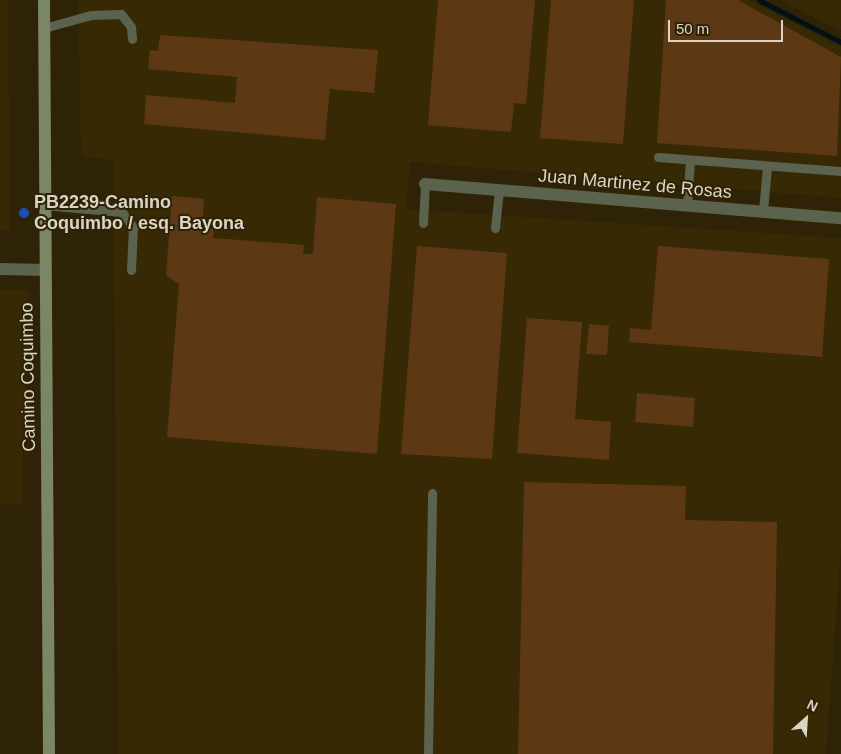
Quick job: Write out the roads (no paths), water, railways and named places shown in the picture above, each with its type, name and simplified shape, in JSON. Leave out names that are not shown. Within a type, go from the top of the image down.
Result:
[{"type":"street","name":"Camino Coquimbo","points":[[44,0],[44,270],[49,754]]},
{"type":"street","name":"Juan Martinez de Rosas","points":[[426,184],[841,218]]},
{"type":"street","points":[[0,269],[44,270]]},
{"type":"lane","points":[[44,28],[91,15],[121,14],[132,27],[132,39]]},
{"type":"lane","points":[[658,157],[767,167],[841,171]]},
{"type":"lane","points":[[687,205],[690,160]]},
{"type":"lane","points":[[763,211],[767,167]]},
{"type":"lane","points":[[423,223],[426,184]]},
{"type":"lane","points":[[495,228],[499,190]]},
{"type":"lane","points":[[44,205],[122,212],[133,227],[131,270]]},
{"type":"lane","points":[[428,754],[432,493]]},
{"type":"waterway","points":[[759,0],[841,42]]},
{"type":"place","name":"PB2239-Camino Coquimbo / esq. Bayona","points":[[24,213]]}]
